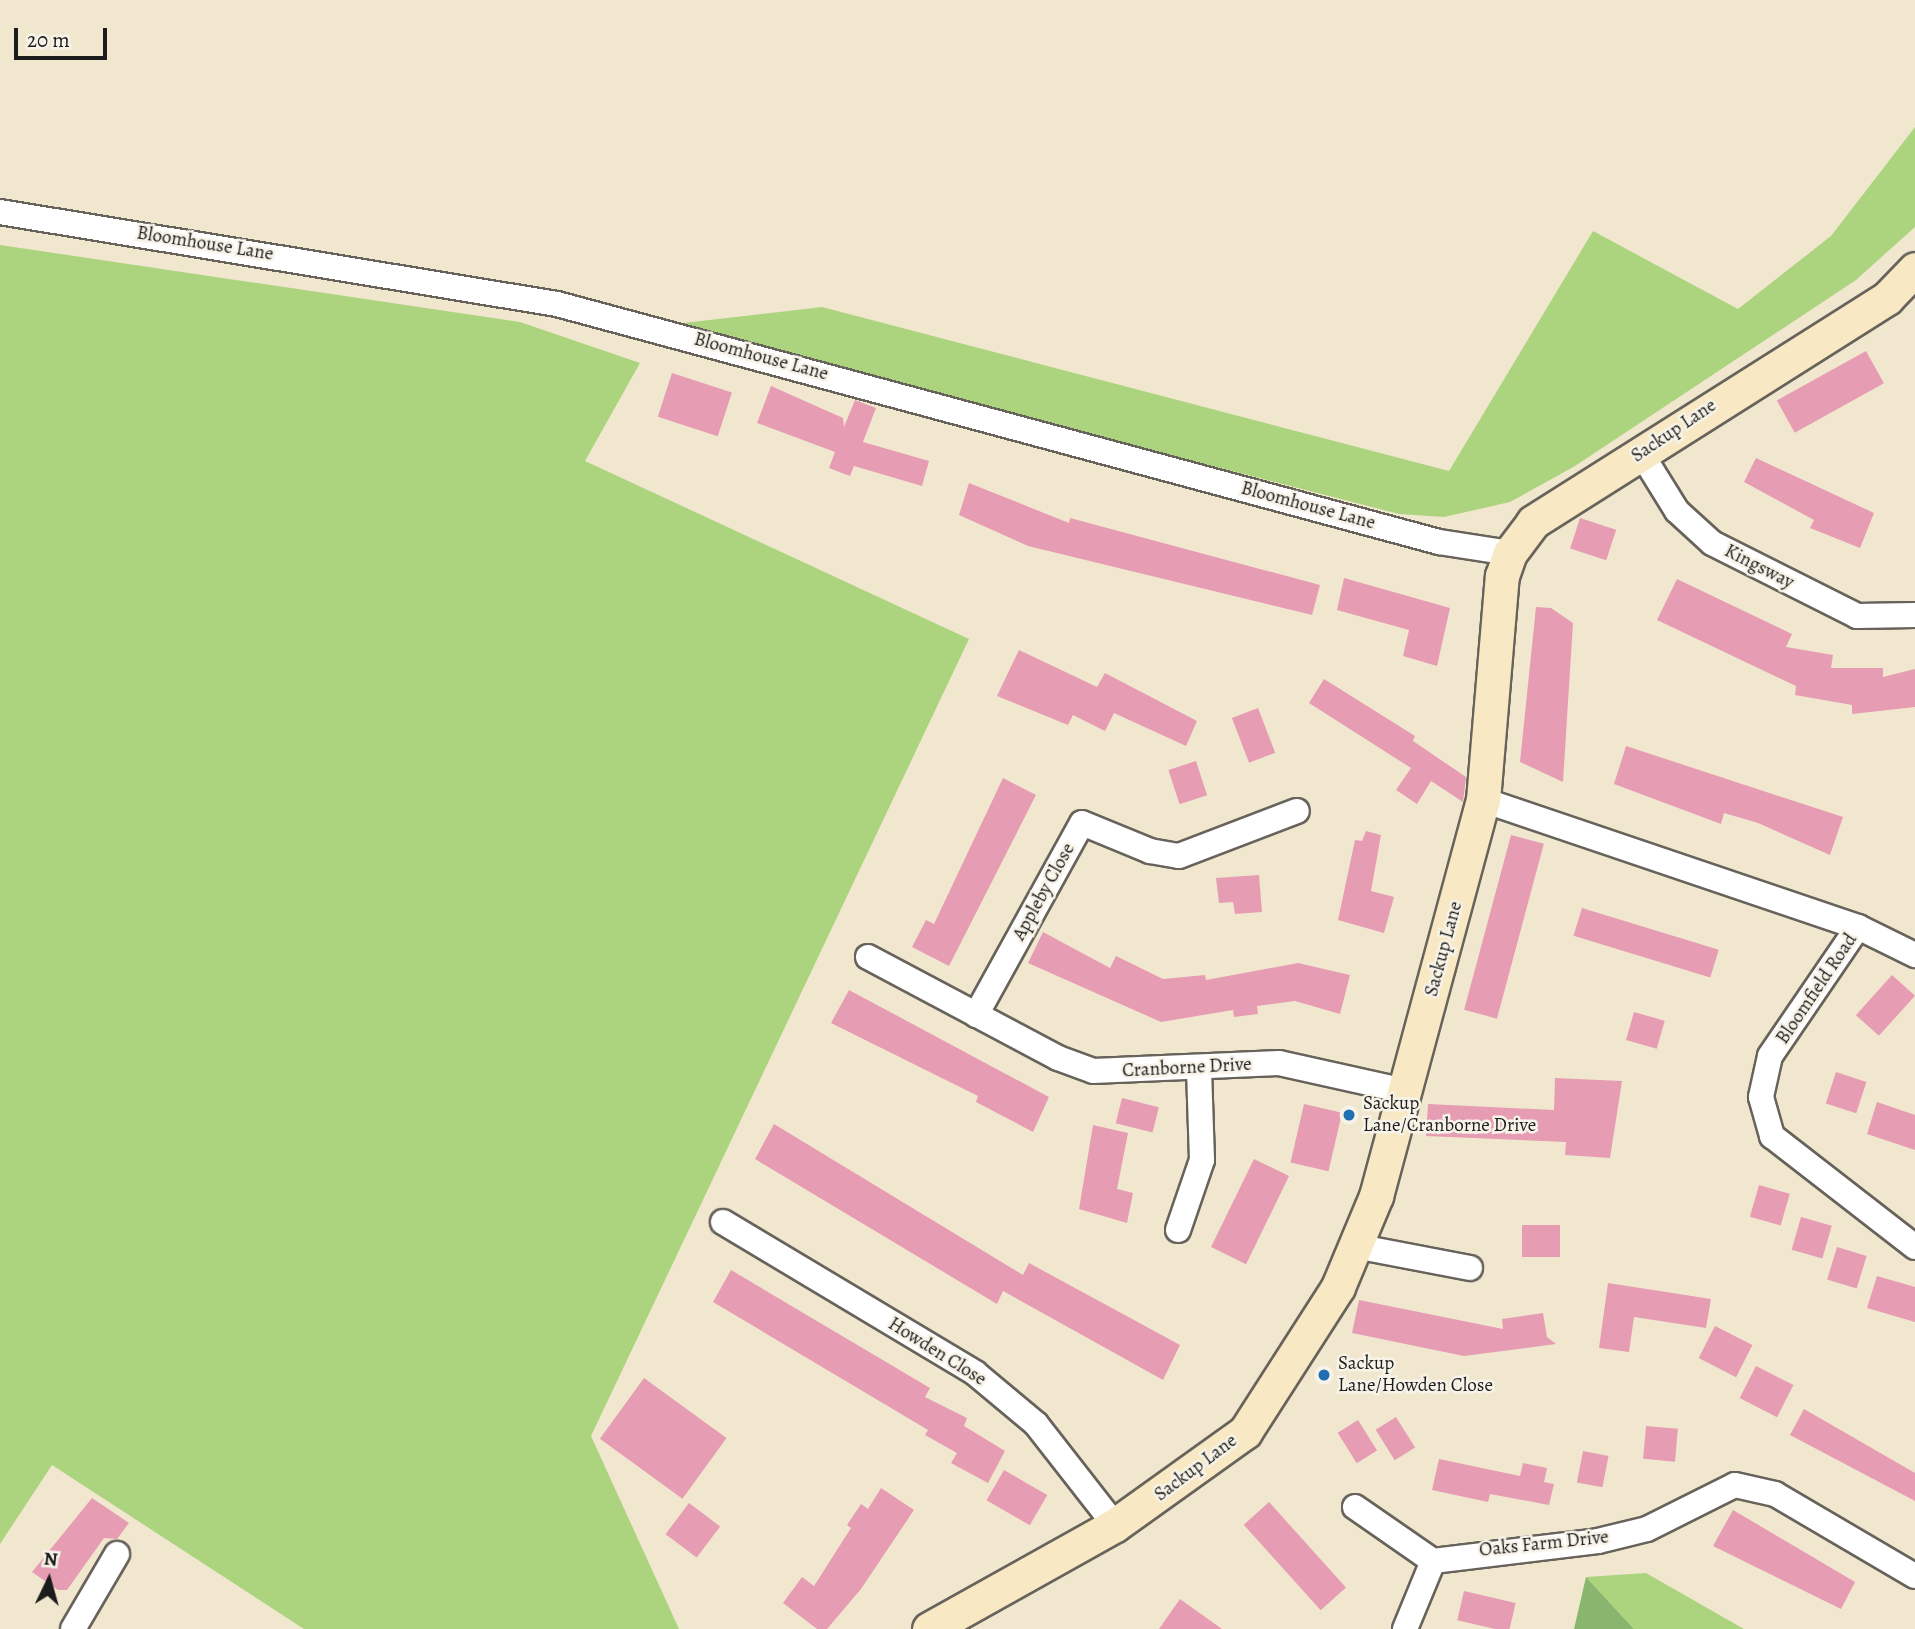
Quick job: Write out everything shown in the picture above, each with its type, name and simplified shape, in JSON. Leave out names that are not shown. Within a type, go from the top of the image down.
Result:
[{"type":"street","name":"Bloomhouse Lane","points":[[0,212],[557,304],[1439,542],[1510,554]]},
{"type":"street","name":"Sackup Lane","points":[[929,1629],[1115,1525],[1245,1432],[1314,1332],[1355,1246],[1405,1091],[1483,800],[1502,576],[1510,554],[1533,522],[1887,298],[1915,270]]},
{"type":"street","name":"Kingsway","points":[[1641,453],[1677,511],[1712,543],[1857,616],[1915,615]]},
{"type":"street","name":"Bloomfield Road","points":[[1483,800],[1858,927],[1770,1056],[1761,1097],[1772,1136],[1915,1247]]},
{"type":"street","name":"Appleby Close","points":[[976,1015],[1082,823],[1150,851],[1179,856],[1297,811]]},
{"type":"street","points":[[1858,927],[1915,956]]},
{"type":"street","name":"Cranborne Drive","points":[[868,957],[976,1015],[1093,1071],[1199,1070],[1279,1063],[1405,1091]]},
{"type":"street","points":[[1178,1230],[1202,1160],[1199,1070]]},
{"type":"street","name":"Howden Close","points":[[723,1222],[975,1373],[1036,1424],[1115,1525]]},
{"type":"street","points":[[1355,1246],[1470,1268]]},
{"type":"street","name":"Oaks Farm Drive","points":[[1433,1561],[1598,1541],[1647,1529],[1735,1485],[1775,1494],[1915,1576]]},
{"type":"street","points":[[1355,1507],[1433,1561],[1405,1629]]},
{"type":"street","points":[[73,1629],[117,1555]]},
{"type":"green space","points":[[1915,127],[1915,227],[1856,280],[1575,466],[1510,502],[1444,517],[1399,514],[666,325],[822,307],[1449,471],[1593,231],[1738,309],[1831,236]]},
{"type":"green space","points":[[0,245],[520,322],[640,363],[585,461],[969,639],[591,1436],[679,1629],[304,1629],[52,1465],[0,1544]]},
{"type":"green space","points":[[1646,1573],[1744,1629],[1634,1629],[1586,1577]]},
{"type":"green space","points":[[1586,1577],[1634,1629],[1574,1629]]},
{"type":"building","points":[[1866,351],[1884,383],[1795,433],[1777,400]]},
{"type":"building","points":[[672,373],[732,392],[718,436],[658,417]]},
{"type":"building","points":[[771,386],[843,418],[844,427],[855,400],[876,408],[863,442],[929,461],[922,486],[854,466],[850,476],[829,468],[835,452],[757,423]]},
{"type":"building","points":[[1756,458],[1874,513],[1860,548],[1810,528],[1814,520],[1744,482]]},
{"type":"building","points":[[969,483],[1069,523],[1070,518],[1320,585],[1312,615],[1028,546],[959,515]]},
{"type":"building","points":[[1580,518],[1616,530],[1606,560],[1570,548]]},
{"type":"building","points":[[1344,578],[1450,608],[1437,666],[1403,656],[1409,630],[1337,610]]},
{"type":"building","points":[[1677,579],[1792,634],[1786,647],[1833,655],[1831,668],[1883,668],[1883,677],[1915,669],[1915,707],[1852,714],[1852,705],[1795,695],[1796,686],[1657,620]]},
{"type":"building","points":[[1536,607],[1551,608],[1573,623],[1563,782],[1520,762]]},
{"type":"building","points":[[1019,650],[1097,687],[1105,673],[1197,721],[1186,746],[1114,713],[1105,731],[1073,715],[1068,725],[997,696]]},
{"type":"building","points":[[1324,679],[1415,736],[1413,741],[1466,777],[1463,802],[1431,781],[1417,804],[1396,790],[1411,768],[1309,703]]},
{"type":"building","points":[[1258,708],[1275,753],[1249,763],[1232,718]]},
{"type":"building","points":[[1626,746],[1843,817],[1830,855],[1758,823],[1724,813],[1721,824],[1614,784]]},
{"type":"building","points":[[1196,761],[1207,795],[1180,804],[1168,770]]},
{"type":"building","points":[[1003,778],[1036,795],[949,966],[912,947],[926,920],[934,924]]},
{"type":"building","points":[[1366,831],[1381,835],[1371,891],[1394,897],[1384,933],[1338,920],[1355,840],[1362,841]]},
{"type":"building","points":[[1511,835],[1544,844],[1497,1019],[1464,1010]]},
{"type":"building","points":[[1259,875],[1262,912],[1235,914],[1233,902],[1219,903],[1216,878]]},
{"type":"building","points":[[1582,908],[1719,950],[1710,978],[1574,936]]},
{"type":"building","points":[[1043,932],[1110,968],[1116,956],[1163,979],[1205,975],[1206,980],[1298,963],[1350,975],[1340,1014],[1295,1001],[1257,1006],[1258,1014],[1234,1017],[1233,1010],[1161,1022],[1028,963]]},
{"type":"building","points":[[1892,975],[1915,996],[1879,1036],[1856,1015]]},
{"type":"building","points":[[849,990],[1049,1097],[1033,1132],[976,1102],[978,1096],[831,1023]]},
{"type":"building","points":[[1634,1012],[1665,1021],[1657,1049],[1626,1040]]},
{"type":"building","points":[[1836,1072],[1866,1082],[1856,1113],[1826,1103]]},
{"type":"building","points":[[1555,1078],[1622,1081],[1610,1158],[1565,1155],[1566,1142],[1426,1136],[1428,1104],[1554,1110]]},
{"type":"building","points":[[1122,1098],[1159,1107],[1153,1132],[1116,1123]]},
{"type":"building","points":[[1877,1102],[1915,1115],[1915,1150],[1867,1134]]},
{"type":"building","points":[[1304,1104],[1342,1113],[1329,1171],[1291,1162]]},
{"type":"building","points":[[774,1124],[1023,1275],[1029,1263],[1180,1345],[1163,1380],[1003,1291],[997,1304],[755,1159]]},
{"type":"building","points":[[1093,1125],[1128,1133],[1117,1189],[1133,1193],[1127,1223],[1079,1209]]},
{"type":"building","points":[[1254,1159],[1289,1176],[1246,1264],[1211,1247]]},
{"type":"building","points":[[1759,1185],[1790,1194],[1781,1226],[1750,1217]]},
{"type":"building","points":[[1801,1217],[1832,1226],[1822,1259],[1792,1250]]},
{"type":"building","points":[[1522,1225],[1560,1225],[1560,1257],[1522,1257]]},
{"type":"building","points":[[1837,1247],[1867,1256],[1857,1289],[1827,1280]]},
{"type":"building","points":[[731,1270],[930,1388],[925,1397],[967,1418],[964,1426],[1005,1451],[988,1483],[951,1463],[957,1453],[925,1435],[928,1430],[713,1302]]},
{"type":"building","points":[[1877,1276],[1915,1287],[1915,1322],[1867,1308]]},
{"type":"building","points":[[1608,1283],[1711,1299],[1706,1328],[1634,1317],[1629,1352],[1599,1348]]},
{"type":"building","points":[[1359,1300],[1503,1329],[1502,1319],[1543,1313],[1547,1337],[1556,1344],[1464,1356],[1352,1333]]},
{"type":"building","points":[[1715,1326],[1752,1345],[1736,1377],[1699,1358]]},
{"type":"building","points":[[1756,1366],[1793,1385],[1777,1417],[1740,1398]]},
{"type":"building","points":[[644,1378],[727,1438],[682,1499],[600,1439]]},
{"type":"building","points":[[1804,1409],[1915,1473],[1915,1501],[1790,1435]]},
{"type":"building","points":[[1396,1417],[1415,1448],[1395,1460],[1376,1430]]},
{"type":"building","points":[[1358,1420],[1377,1451],[1357,1463],[1338,1433]]},
{"type":"building","points":[[1646,1426],[1678,1429],[1675,1462],[1643,1459]]},
{"type":"building","points":[[1583,1451],[1609,1456],[1602,1487],[1577,1482]]},
{"type":"building","points":[[1439,1459],[1520,1476],[1523,1463],[1547,1468],[1544,1482],[1554,1484],[1549,1505],[1490,1494],[1488,1502],[1432,1490]]},
{"type":"building","points":[[1004,1470],[1047,1495],[1030,1525],[986,1500]]},
{"type":"building","points":[[881,1488],[914,1510],[861,1589],[827,1629],[817,1629],[783,1603],[802,1577],[814,1586],[851,1528],[847,1525],[861,1504],[868,1509]]},
{"type":"building","points":[[92,1498],[129,1523],[117,1539],[104,1538],[67,1590],[58,1590],[32,1572]]},
{"type":"building","points":[[1269,1502],[1346,1587],[1321,1610],[1244,1525]]},
{"type":"building","points":[[689,1503],[720,1526],[697,1558],[666,1534]]},
{"type":"building","points":[[1733,1510],[1855,1582],[1841,1609],[1713,1546]]},
{"type":"building","points":[[1464,1591],[1516,1603],[1510,1629],[1495,1629],[1457,1620]]},
{"type":"building","points":[[1180,1599],[1222,1629],[1159,1629]]},
{"type":"place","name":"Sackup Lane/Cranborne Drive","points":[[1349,1115]]},
{"type":"place","name":"Sackup Lane/Howden Close","points":[[1324,1375]]}]
